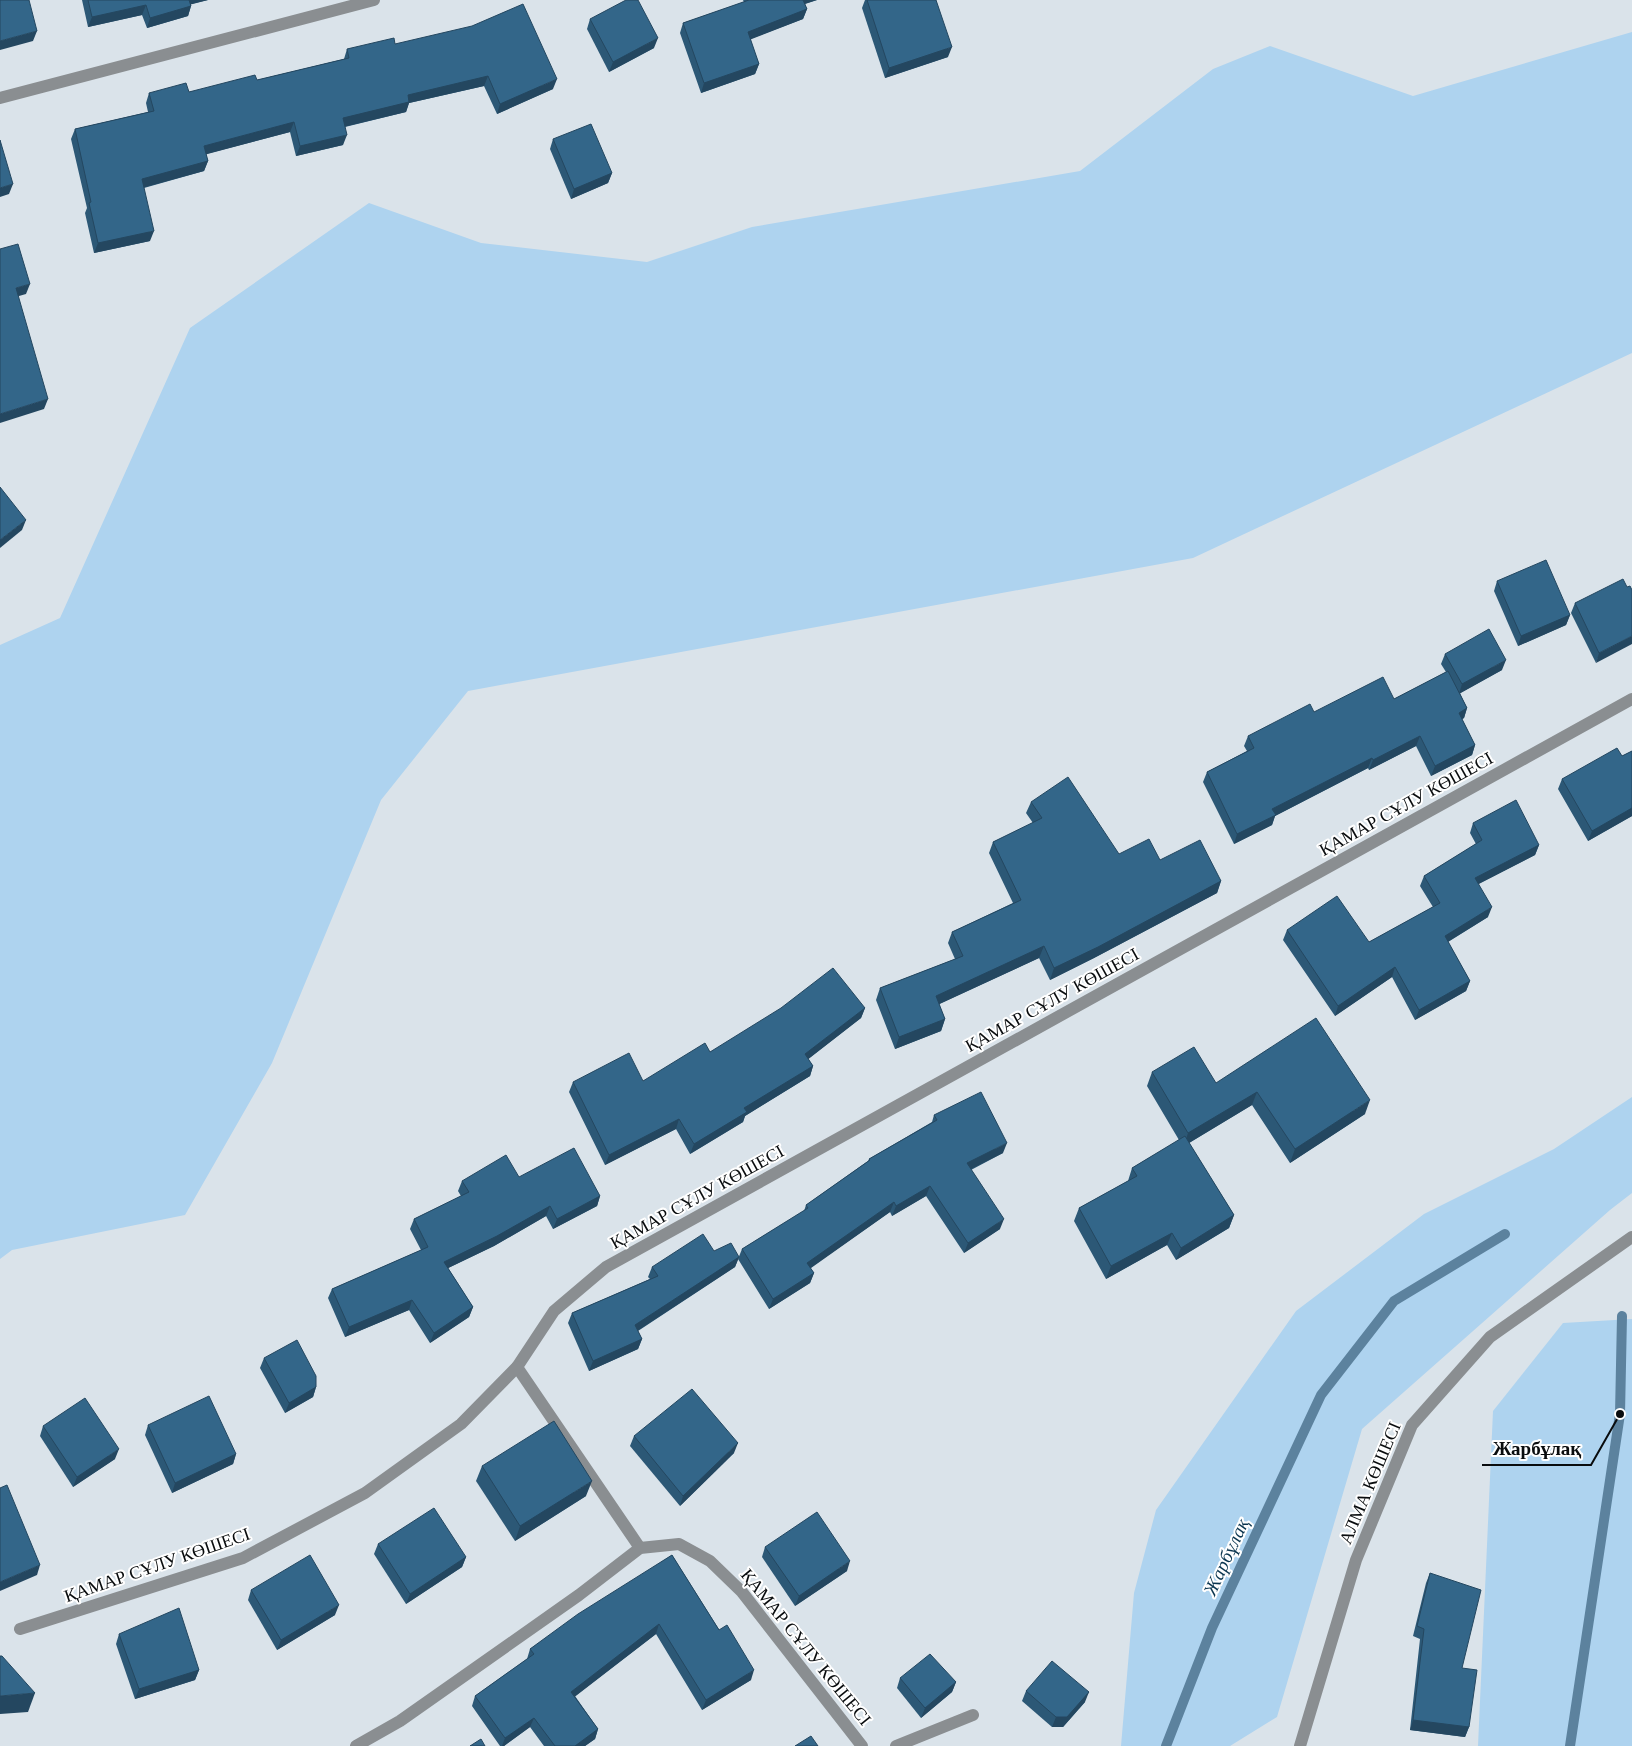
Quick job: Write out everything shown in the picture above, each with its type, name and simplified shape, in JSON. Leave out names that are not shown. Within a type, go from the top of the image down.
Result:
[{"type":"street","points":[[0,98],[374,0]]},
{"type":"street","name":"ҚАМАР СҰЛУ КӨШЕСІ","points":[[20,1629],[243,1558],[365,1493],[461,1424],[517,1367],[554,1311],[606,1267],[1632,699]]},
{"type":"street","name":"АЛМА КӨШЕСІ","points":[[1300,1746],[1356,1560],[1412,1425],[1490,1337],[1632,1237]]},
{"type":"street","points":[[356,1746],[400,1721],[580,1595],[640,1548],[517,1367]]},
{"type":"street","name":"ҚАМАР СҰЛУ КӨШЕСІ","points":[[640,1548],[679,1544],[710,1560],[742,1592],[862,1746]]},
{"type":"street","points":[[896,1746],[973,1715]]},
{"type":"shaded area","points":[[1632,32],[1632,353],[1193,558],[468,691],[381,800],[272,1063],[185,1215],[12,1250],[0,1259],[0,645],[60,618],[190,328],[369,203],[481,243],[647,262],[752,227],[1080,171],[1213,69],[1270,46],[1413,96]]},
{"type":"shaded area","points":[[1632,1097],[1632,1193],[1610,1210],[1362,1429],[1277,1717],[1230,1746],[1121,1746],[1134,1593],[1156,1510],[1296,1311],[1424,1214],[1554,1149]]},
{"type":"shaded area","points":[[1632,1319],[1632,1746],[1478,1746],[1493,1411],[1563,1323]]},
{"type":"building","points":[[0,0],[29,0],[37,31],[0,41]]},
{"type":"building","points":[[88,0],[189,0],[191,6],[150,18],[146,5],[92,17]]},
{"type":"building","points":[[626,0],[638,0],[658,38],[613,62],[590,19]]},
{"type":"building","points":[[749,0],[803,0],[807,9],[748,32],[759,64],[704,83],[683,23]]},
{"type":"building","points":[[867,0],[936,0],[952,47],[889,68]]},
{"type":"building","points":[[523,4],[557,79],[500,104],[488,76],[408,95],[409,102],[343,118],[347,135],[300,146],[294,122],[204,146],[208,161],[142,179],[154,231],[98,243],[75,129],[154,111],[149,93],[186,83],[189,92],[255,75],[257,80],[349,58],[347,49],[394,38],[395,44],[472,26]]},
{"type":"building","points":[[591,124],[612,173],[574,189],[553,139]]},
{"type":"building","points":[[0,140],[13,184],[0,188]]},
{"type":"building","points":[[18,244],[30,284],[16,288],[48,399],[0,414],[0,249]]},
{"type":"building","points":[[0,487],[26,520],[0,540]]},
{"type":"building","points":[[1546,560],[1570,615],[1521,636],[1497,581]]},
{"type":"building","points":[[1623,579],[1627,587],[1630,586],[1632,590],[1632,636],[1599,653],[1575,603]]},
{"type":"building","points":[[1489,629],[1506,660],[1462,684],[1445,654]]},
{"type":"building","points":[[1448,671],[1467,708],[1459,713],[1475,745],[1435,766],[1420,736],[1373,760],[1372,758],[1272,809],[1276,815],[1237,834],[1207,772],[1254,748],[1248,736],[1310,704],[1314,712],[1383,677],[1394,699]]},
{"type":"building","points":[[1617,748],[1622,756],[1632,751],[1632,808],[1592,831],[1562,779]]},
{"type":"building","points":[[1068,777],[1119,854],[1149,839],[1160,860],[1200,840],[1221,881],[1098,947],[1054,968],[1044,946],[936,996],[945,1019],[899,1037],[880,988],[963,956],[952,932],[1021,900],[993,842],[1042,818],[1031,802]]},
{"type":"building","points":[[1516,800],[1539,845],[1475,878],[1492,907],[1445,936],[1470,981],[1419,1010],[1395,967],[1338,1006],[1287,930],[1337,896],[1369,942],[1440,903],[1424,876],[1482,840],[1473,823]]},
{"type":"building","points":[[833,968],[865,1008],[805,1054],[813,1066],[744,1108],[747,1112],[694,1144],[679,1119],[609,1155],[573,1082],[629,1053],[643,1081],[705,1043],[710,1052],[781,1008]]},
{"type":"building","points":[[1316,1018],[1370,1100],[1295,1149],[1257,1092],[1188,1133],[1152,1072],[1194,1047],[1216,1083]]},
{"type":"building","points":[[981,1092],[1007,1143],[967,1163],[1004,1219],[968,1243],[930,1186],[896,1206],[894,1202],[807,1263],[814,1273],[773,1299],[742,1249],[808,1208],[806,1205],[869,1159],[937,1120],[934,1115]]},
{"type":"building","points":[[1185,1136],[1234,1215],[1181,1248],[1172,1233],[1111,1266],[1079,1208],[1137,1176],[1132,1168]]},
{"type":"building","points":[[574,1148],[600,1196],[557,1219],[550,1206],[497,1236],[444,1262],[473,1307],[434,1333],[412,1300],[349,1327],[332,1289],[428,1247],[414,1219],[469,1192],[462,1181],[506,1155],[519,1177]]},
{"type":"building","points":[[703,1234],[714,1251],[731,1243],[739,1257],[635,1325],[642,1339],[593,1361],[572,1313],[658,1276],[652,1267]]},
{"type":"building","points":[[297,1340],[316,1376],[316,1387],[289,1403],[264,1358]]},
{"type":"building","points":[[692,1389],[738,1443],[683,1496],[634,1436]]},
{"type":"building","points":[[209,1396],[236,1454],[175,1483],[148,1425]]},
{"type":"building","points":[[85,1398],[119,1449],[77,1477],[43,1426]]},
{"type":"building","points":[[554,1421],[592,1481],[520,1526],[482,1466]]},
{"type":"building","points":[[7,1485],[40,1565],[0,1582],[0,1488]]},
{"type":"building","points":[[434,1508],[466,1557],[410,1594],[378,1544]]},
{"type":"building","points":[[817,1512],[850,1561],[799,1596],[765,1547]]},
{"type":"building","points":[[310,1555],[339,1605],[281,1640],[251,1590]]},
{"type":"building","points":[[672,1555],[719,1630],[727,1625],[754,1670],[706,1700],[659,1624],[571,1692],[598,1729],[575,1746],[555,1746],[534,1718],[505,1738],[475,1696],[534,1654],[530,1649],[578,1614]]},
{"type":"building","points":[[1430,1573],[1481,1590],[1462,1668],[1477,1670],[1469,1727],[1413,1720],[1424,1629],[1417,1626]]},
{"type":"building","points":[[179,1608],[199,1670],[139,1689],[119,1634]]},
{"type":"building","points":[[930,1654],[956,1682],[925,1708],[900,1678]]},
{"type":"building","points":[[0,1656],[2,1656],[35,1693],[0,1696]]},
{"type":"building","points":[[1052,1661],[1089,1692],[1067,1717],[1056,1717],[1026,1691]]},
{"type":"building","points":[[811,1736],[818,1746],[795,1746]]},
{"type":"building","points":[[481,1739],[485,1746],[470,1746]]},
{"type":"waterway","name":"Жарбұлақ","points":[[1166,1746],[1212,1628],[1321,1395],[1394,1301],[1505,1234]]},
{"type":"waterway","name":"Жарбұлақ","points":[[1570,1746],[1620,1414],[1622,1316]]},
{"type":"place","name":"Жарбұлақ","points":[[1620,1414]]}]
